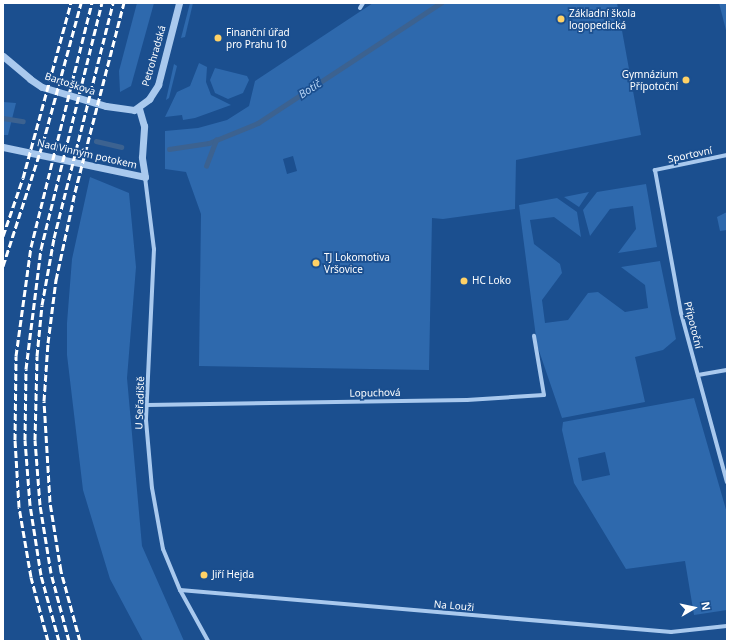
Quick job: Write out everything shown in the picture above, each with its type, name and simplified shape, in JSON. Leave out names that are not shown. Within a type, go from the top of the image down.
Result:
[{"type":"street","name":"Petrohradská","points":[[139,108],[150,99],[158,85],[179,3]]},
{"type":"street","points":[[360,8],[363,3]]},
{"type":"street","name":"Bartoškova","points":[[3,56],[30,79],[42,86],[122,110],[139,108]]},
{"type":"street","name":"Nad Vinným potokem","points":[[3,147],[146,177],[142,157],[144,126],[139,108]]},
{"type":"street","name":"Sportovní","points":[[655,170],[727,155]]},
{"type":"street","name":"Přípotoční","points":[[655,170],[681,313],[727,482]]},
{"type":"street","name":"U Seřadiště","points":[[146,177],[154,249],[146,420],[152,488],[163,549],[180,590],[208,641]]},
{"type":"street","name":"Lopuchová","points":[[147,405],[467,400],[544,395],[534,336]]},
{"type":"street","points":[[698,375],[727,370]]},
{"type":"street","name":"Na Louži","points":[[180,590],[671,632],[727,626]]},
{"type":"shaded area","points":[[137,3],[154,3],[131,86],[120,92],[119,71]]},
{"type":"shaded area","points":[[190,3],[193,3],[185,37],[181,38]]},
{"type":"shaded area","points":[[373,3],[617,3],[641,135],[516,160],[515,209],[443,219],[432,218],[429,370],[199,366],[201,214],[186,172],[165,169],[165,131],[198,128],[227,120],[249,106],[255,81]],"holes":[[[293,156],[297,171],[287,174],[283,159]]]},
{"type":"shaded area","points":[[719,3],[727,3],[727,34]]},
{"type":"shaded area","points":[[199,63],[207,67],[206,82],[211,95],[231,105],[195,118],[183,120],[182,115],[165,117],[177,92],[190,86]]},
{"type":"shaded area","points":[[174,64],[177,66],[169,98],[166,100]]},
{"type":"shaded area","points":[[215,68],[247,76],[249,80],[243,93],[228,99],[215,93],[210,80]]},
{"type":"shaded area","points":[[3,102],[16,103],[8,135],[3,135]]},
{"type":"shaded area","points":[[90,177],[129,193],[136,267],[127,378],[142,546],[184,641],[143,641],[110,579],[83,490],[67,355],[67,323],[72,259]]},
{"type":"shaded area","points":[[646,184],[657,247],[618,253],[636,229],[633,206],[610,209],[590,236],[583,210],[597,192]]},
{"type":"shaded area","points":[[589,192],[579,207],[564,197]]},
{"type":"shaded area","points":[[557,198],[577,212],[581,237],[554,217],[530,220],[534,244],[560,264],[562,273],[542,300],[545,323],[568,320],[588,293],[598,292],[625,312],[648,308],[645,285],[621,267],[660,261],[676,339],[663,350],[635,357],[645,402],[562,418],[537,345],[519,205]]},
{"type":"shaded area","points":[[727,212],[727,230],[720,231],[717,217]]},
{"type":"shaded area","points":[[694,398],[727,513],[727,610],[694,615],[685,561],[626,569],[574,483],[562,430],[563,422]],"holes":[[[605,452],[610,475],[582,481],[578,458]]]},
{"type":"waterway","name":"Botič","points":[[169,149],[209,143],[258,123],[441,3]]},
{"type":"waterway","name":"Botič","points":[[3,118],[23,121]]},
{"type":"waterway","points":[[206,166],[216,140]]},
{"type":"waterway","name":"Botič","points":[[96,141],[121,147]]},
{"type":"railway","points":[[3,236],[23,178],[71,3]]},
{"type":"railway","points":[[3,266],[43,143],[81,3]]},
{"type":"railway","points":[[48,641],[31,577],[19,507],[15,440],[16,356],[31,247],[92,3]]},
{"type":"railway","points":[[59,641],[41,575],[30,505],[25,440],[26,369],[41,249],[102,3]]},
{"type":"railway","points":[[69,641],[51,573],[40,505],[35,440],[37,356],[42,305],[54,238],[113,3]]},
{"type":"railway","points":[[80,641],[61,571],[50,502],[44,401],[48,343],[56,280],[75,192],[124,3]]},
{"type":"place","name":"Základní škola logopedická","points":[[561,19]]},
{"type":"place","name":"Finanční úřad pro Prahu 10","points":[[218,38]]},
{"type":"place","name":"Gymnázium Přípotoční","points":[[686,80]]},
{"type":"place","name":"TJ Lokomotiva Vršovice","points":[[316,263]]},
{"type":"place","name":"HC Loko","points":[[464,281]]},
{"type":"place","name":"Jiří Hejda","points":[[204,575]]}]
